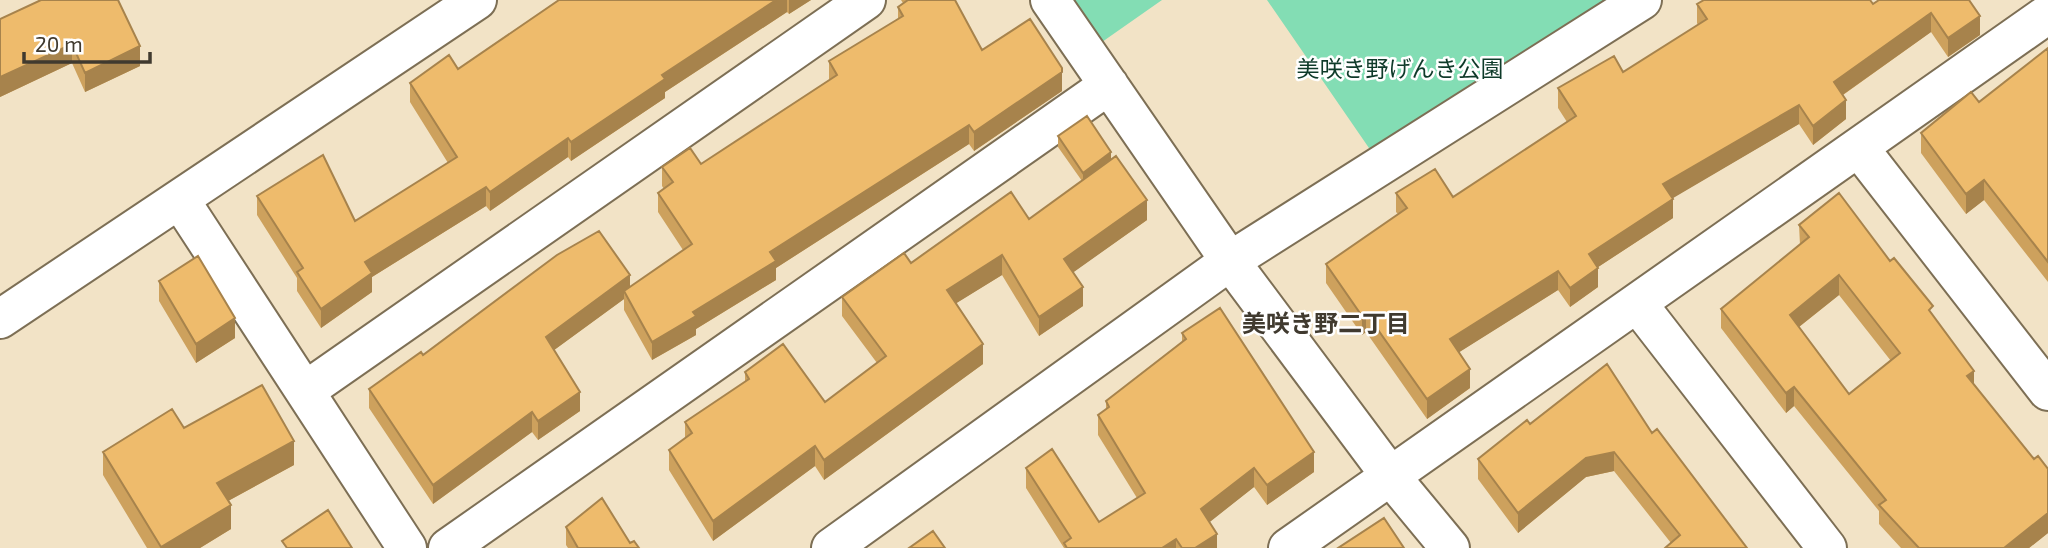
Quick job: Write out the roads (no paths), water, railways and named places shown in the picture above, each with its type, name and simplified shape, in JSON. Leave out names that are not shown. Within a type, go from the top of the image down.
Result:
[{"type":"street","points":[[0,318],[477,0]]},
{"type":"street","points":[[305,391],[866,0]]},
{"type":"street","points":[[1050,0],[1230,261],[1392,478],[1450,548]]},
{"type":"street","points":[[831,548],[1230,261],[1642,0]]},
{"type":"street","points":[[1289,548],[2048,14]]},
{"type":"street","points":[[447,548],[1109,85]]},
{"type":"street","points":[[1859,148],[2048,391]]},
{"type":"street","points":[[180,200],[407,548]]},
{"type":"street","points":[[1637,303],[1827,548]]},
{"type":"district","name":"美咲き野二丁目","points":[[1326,324]]},
{"type":"park label","name":"美咲き野げんき公園","points":[[1400,69]]}]
